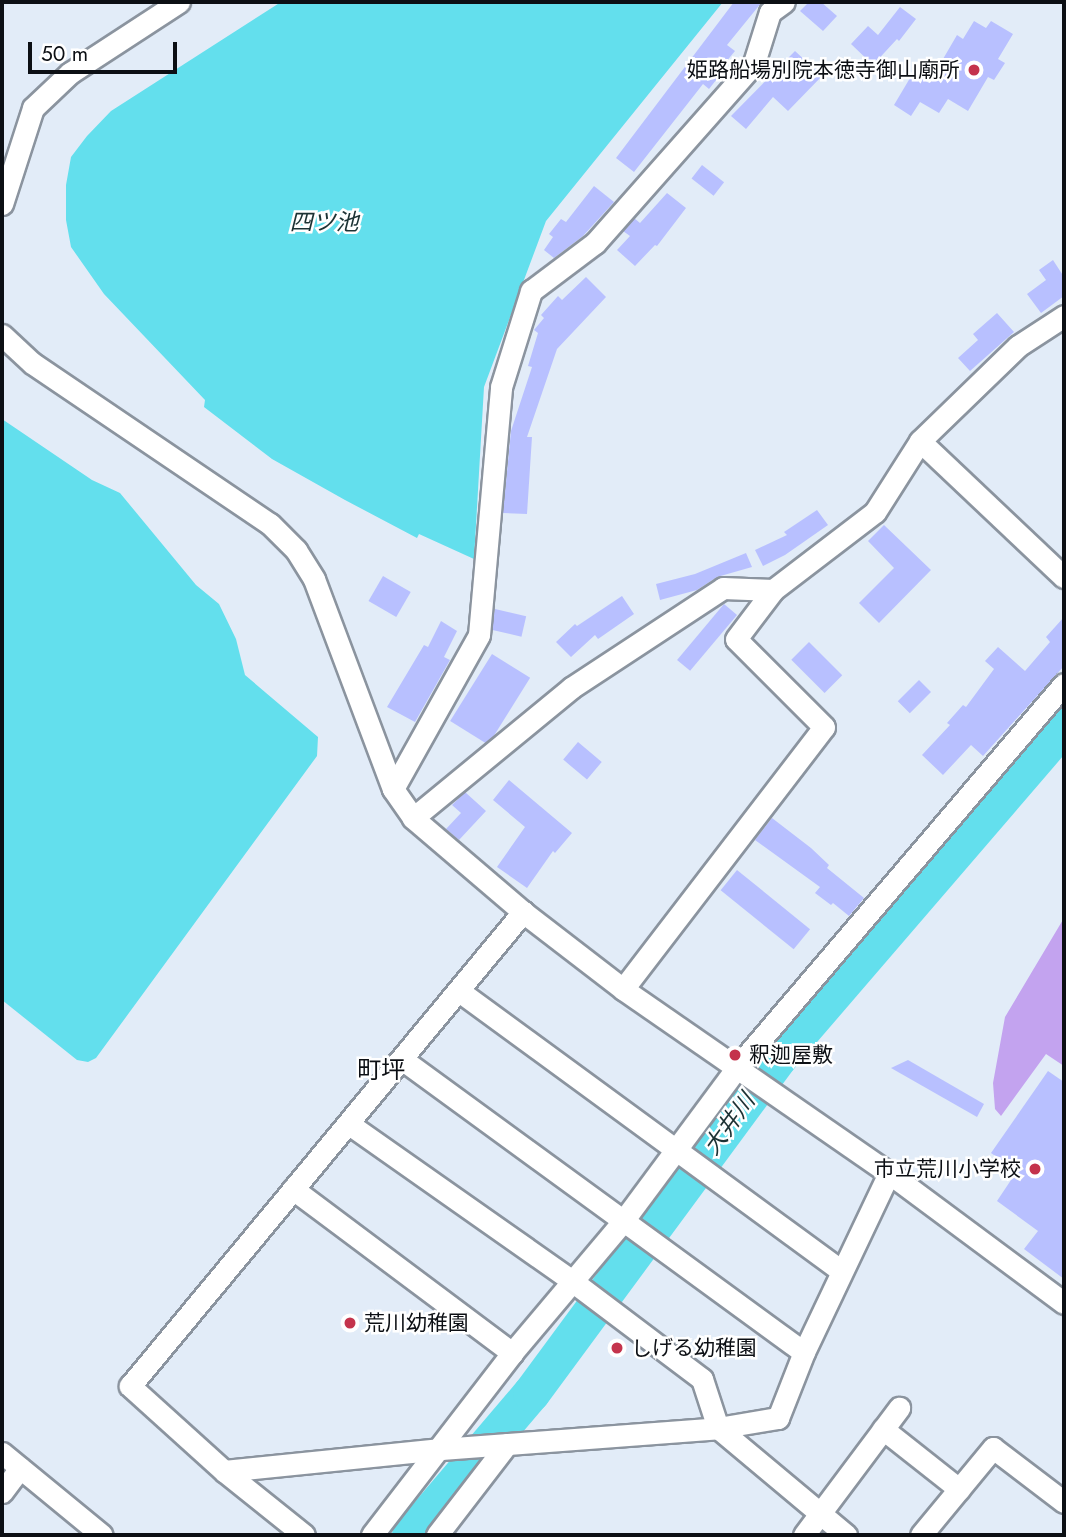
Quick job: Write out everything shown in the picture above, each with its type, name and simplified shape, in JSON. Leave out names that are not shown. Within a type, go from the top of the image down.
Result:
[{"type":"street","points":[[2,204],[33,108],[70,74],[179,2]]},
{"type":"street","points":[[393,789],[479,635],[501,387],[531,291],[595,243],[746,73],[754,63],[771,12],[782,2]]},
{"type":"street","points":[[623,989],[824,727],[736,639],[773,590],[875,512],[920,440],[1018,346],[1064,316]]},
{"type":"street","points":[[2,335],[32,363],[270,524],[296,550],[314,579],[393,789],[414,818],[523,912],[623,989],[890,1173],[1064,1303]]},
{"type":"street","points":[[920,440],[1064,577]]},
{"type":"street","points":[[414,818],[571,688],[723,588],[773,590]]},
{"type":"street","points":[[372,1535],[441,1449],[512,1353],[623,1221],[738,1066],[1064,684]]},
{"type":"street","points":[[293,1532],[130,1386],[523,912]]},
{"type":"street","points":[[459,991],[842,1271]]},
{"type":"street","points":[[403,1060],[804,1352]]},
{"type":"street","points":[[349,1124],[572,1281],[702,1379],[718,1428],[846,1535]]},
{"type":"street","points":[[224,1471],[441,1449],[718,1428],[778,1418],[804,1352],[890,1173]]},
{"type":"street","points":[[293,1189],[512,1353]]},
{"type":"street","points":[[804,1535],[899,1408]]},
{"type":"street","points":[[883,1429],[959,1489]]},
{"type":"street","points":[[437,1535],[507,1444]]},
{"type":"street","points":[[921,1535],[993,1448],[1064,1502]]},
{"type":"street","points":[[2,1453],[102,1535]]},
{"type":"street","points":[[2,1492],[20,1468]]},
{"type":"shaded area","points":[[1064,918],[1064,1066],[1046,1054],[1001,1116],[995,1109],[993,1083],[1005,1017]]},
{"type":"water","name":"四ツ池","points":[[281,2],[723,2],[546,221],[484,387],[474,559],[419,534],[417,538],[272,459],[204,407],[205,400],[104,294],[71,247],[66,220],[66,185],[71,157],[87,136],[111,111]]},
{"type":"water","points":[[2,419],[92,480],[120,493],[196,585],[219,604],[236,639],[245,675],[318,737],[317,756],[96,1058],[88,1062],[77,1060],[2,1000]]},
{"type":"building","points":[[734,2],[762,2],[727,45],[735,51],[721,68],[724,70],[709,89],[703,84],[634,172],[616,158]]},
{"type":"building","points":[[809,2],[821,2],[837,16],[823,31],[800,11]]},
{"type":"building","points":[[900,7],[916,19],[899,41],[897,39],[873,65],[851,44],[868,26],[878,35]]},
{"type":"building","points":[[974,21],[986,28],[991,21],[1013,34],[998,59],[1005,63],[994,80],[988,77],[968,111],[948,99],[939,113],[920,102],[911,116],[894,105],[913,73],[929,83],[957,35],[963,39]]},
{"type":"building","points":[[795,51],[822,76],[788,111],[773,97],[746,129],[731,116]]},
{"type":"building","points":[[702,165],[724,182],[714,196],[692,178]]},
{"type":"building","points":[[594,186],[614,202],[583,236],[554,258],[544,250],[553,237],[549,234],[561,219],[566,222]]},
{"type":"building","points":[[667,193],[686,208],[657,246],[635,266],[617,250],[630,236],[623,231],[634,218],[640,223]]},
{"type":"building","points":[[1053,260],[1064,277],[1064,296],[1041,313],[1027,294],[1046,280],[1039,270]]},
{"type":"building","points":[[586,277],[606,297],[557,349],[527,437],[532,437],[527,514],[503,513],[511,431],[532,367],[528,366],[538,333],[534,330],[544,318],[541,315],[558,296],[562,300]]},
{"type":"building","points":[[997,313],[1014,332],[970,371],[958,358],[978,340],[973,334]]},
{"type":"building","points":[[817,510],[828,525],[785,555],[763,566],[755,550],[787,535],[784,532]]},
{"type":"building","points":[[884,525],[931,570],[879,623],[859,603],[894,568],[868,541]]},
{"type":"building","points":[[746,553],[752,567],[717,577],[697,590],[660,600],[656,584],[695,574]]},
{"type":"building","points":[[383,576],[411,592],[396,617],[368,601]]},
{"type":"building","points":[[622,596],[634,614],[598,639],[595,635],[571,657],[556,642],[575,624],[577,626]]},
{"type":"building","points":[[724,604],[737,615],[690,671],[677,660]]},
{"type":"building","points":[[495,609],[526,616],[521,637],[490,629]]},
{"type":"building","points":[[1064,617],[1064,666],[983,756],[971,745],[943,775],[922,755],[950,725],[947,723],[963,705],[966,707],[994,669],[985,661],[998,647],[1025,671],[1050,642],[1046,637]]},
{"type":"building","points":[[441,621],[457,631],[444,657],[450,660],[415,722],[387,707],[424,645],[428,647]]},
{"type":"building","points":[[809,642],[842,675],[825,693],[791,660]]},
{"type":"building","points":[[492,654],[530,678],[488,745],[450,721]]},
{"type":"building","points":[[919,680],[931,692],[910,713],[898,701]]},
{"type":"building","points":[[578,742],[602,762],[587,780],[563,760]]},
{"type":"building","points":[[509,780],[572,833],[555,853],[553,851],[527,888],[497,867],[525,827],[493,800]]},
{"type":"building","points":[[465,792],[486,811],[459,840],[446,829],[461,813],[452,805]]},
{"type":"building","points":[[772,818],[811,848],[829,865],[827,868],[864,898],[849,916],[815,893],[820,887],[755,840]]},
{"type":"building","points":[[737,870],[810,929],[794,949],[721,890]]},
{"type":"building","points":[[908,1060],[984,1104],[977,1117],[891,1068]]},
{"type":"building","name":"市立荒川小学校","points":[[1048,1071],[1064,1082],[1064,1279],[1024,1249],[1038,1231],[997,1201],[1017,1171],[991,1153]]},
{"type":"waterway","name":"大井川","points":[[410,1535],[531,1393],[778,1058],[1064,726]]},
{"type":"place","name":"姫路船場別院本徳寺御山廟所","points":[[974,70]]},
{"type":"place","name":"釈迦屋敷","points":[[735,1055]]},
{"type":"place","name":"市立荒川小学校","points":[[1035,1169]]},
{"type":"place","name":"荒川幼稚園","points":[[350,1323]]},
{"type":"place","name":"しげる幼稚園","points":[[617,1348]]},
{"type":"district","name":"町坪","points":[[381,1070]]}]
